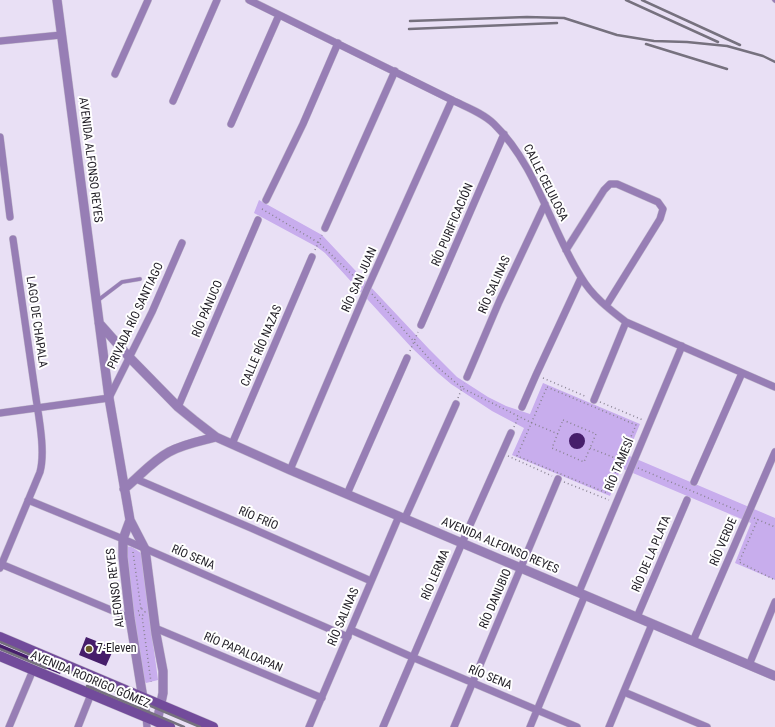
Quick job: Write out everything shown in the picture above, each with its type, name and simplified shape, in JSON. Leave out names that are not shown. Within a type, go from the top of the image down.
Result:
[{"type":"main road","name":"AVENIDA RODRIGO GÓMEZ","points":[[0,637],[213,727]]},
{"type":"main road","name":"AVENIDA RODRIGO GÓMEZ","points":[[0,656],[91,694],[147,722],[170,727]]},
{"type":"street","name":"AVENIDA ALFONSO REYES","points":[[57,0],[109,398],[130,520]]},
{"type":"street","points":[[115,74],[148,0]]},
{"type":"street","points":[[173,101],[217,0]]},
{"type":"street","name":"CALLE CELULOSA","points":[[249,0],[484,116],[493,123],[514,146],[545,204],[566,250],[581,278],[606,306],[626,322],[775,387]]},
{"type":"street","points":[[231,124],[279,15]]},
{"type":"street","points":[[0,41],[61,35]]},
{"type":"street","points":[[266,200],[338,43]]},
{"type":"street","points":[[326,228],[395,71]]},
{"type":"street","name":"RÍO SAN JUAN","points":[[290,470],[452,100]]},
{"type":"street","name":"RÍO PURIFICACIÓN","points":[[421,325],[504,134]]},
{"type":"street","points":[[0,137],[10,217]]},
{"type":"street","points":[[566,250],[604,190],[610,184],[617,184],[658,202],[663,209],[660,218],[606,306]]},
{"type":"street","name":"RÍO SALINAS","points":[[467,377],[499,302],[545,204]]},
{"type":"street","name":"RÍO PÁNUCO","points":[[178,406],[258,220]]},
{"type":"street","name":"LAGO DE CHAPALA","points":[[1,566],[43,464],[37,407],[13,240]]},
{"type":"street","name":"PRIVADA RÍO SANTIAGO","points":[[109,398],[152,312],[182,243]]},
{"type":"street","name":"CALLE RÍO NAZAS","points":[[232,444],[312,257]]},
{"type":"street","points":[[522,407],[581,278]]},
{"type":"street","points":[[594,400],[626,322]]},
{"type":"street","name":"AVENIDA ALFONSO REYES","points":[[99,323],[130,358],[178,406],[216,437],[290,470],[775,676]]},
{"type":"street","name":"RÍO TAMESÍ","points":[[530,727],[632,465],[682,346]]},
{"type":"street","points":[[347,494],[407,358]]},
{"type":"street","points":[[694,482],[742,373]]},
{"type":"street","points":[[0,413],[109,398]]},
{"type":"street","name":"RÍO SALINAS","points":[[309,727],[371,581],[456,404]]},
{"type":"street","name":"RÍO LERMA","points":[[383,727],[511,433]]},
{"type":"street","points":[[124,489],[136,480],[152,464],[169,452],[196,442],[216,437]]},
{"type":"street","name":"RÍO VERDE","points":[[693,641],[775,452]]},
{"type":"street","name":"RÍO DANUBIO","points":[[454,727],[558,479]]},
{"type":"street","name":"RÍO FRÍO","points":[[136,480],[251,528],[371,581]]},
{"type":"street","name":"RÍO SENA","points":[[28,500],[578,727]]},
{"type":"street","name":"RÍO DE LA PLATA","points":[[637,617],[687,500]]},
{"type":"street","points":[[130,520],[145,549],[163,671],[164,684],[156,724]]},
{"type":"street","name":"ALFONSO REYES","points":[[130,520],[123,539],[123,557],[131,622],[147,722]]},
{"type":"street","points":[[1,566],[131,622]]},
{"type":"street","points":[[749,665],[775,602]]},
{"type":"street","points":[[609,727],[652,624]]},
{"type":"street","name":"RÍO PAPALOAPAN","points":[[156,631],[322,698]]},
{"type":"street","points":[[9,727],[33,670]]},
{"type":"street","points":[[78,727],[97,679]]},
{"type":"street","points":[[624,692],[707,727]]},
{"type":"lane","points":[[96,302],[122,282],[140,279]]},
{"type":"path","points":[[258,220],[266,200]]},
{"type":"path","points":[[262,209],[319,243],[368,289],[434,364],[462,388],[532,423],[558,434]]},
{"type":"path","points":[[312,257],[326,228]]},
{"type":"path","points":[[407,358],[421,325]]},
{"type":"path","points":[[456,404],[467,377]]},
{"type":"path","points":[[517,456],[547,387]]},
{"type":"path","points":[[511,433],[522,407]]},
{"type":"path","points":[[564,420],[596,434],[584,462],[552,448],[558,434],[564,420]]},
{"type":"path","points":[[607,493],[636,425]]},
{"type":"path","points":[[590,448],[775,527]]},
{"type":"path","points":[[687,500],[694,482]]},
{"type":"path","points":[[758,519],[739,562],[775,580]]},
{"type":"path","points":[[131,543],[141,609],[145,612],[142,616],[151,682]]},
{"type":"path","points":[[141,609],[138,613],[142,616]]},
{"type":"path","points":[[131,622],[144,630],[156,631]]},
{"type":"shaded area","points":[[259,200],[322,235],[457,377],[488,397],[506,406],[530,414],[543,383],[640,424],[627,455],[775,518],[775,580],[735,563],[751,523],[621,468],[610,496],[512,455],[524,428],[492,411],[451,384],[438,373],[411,347],[325,253],[317,247],[254,213]]},
{"type":"shaded area","points":[[125,546],[132,547],[141,553],[158,680],[146,683],[141,679]]},
{"type":"building","points":[[577,433],[584,438],[585,441],[580,448],[577,449],[570,444],[569,441],[574,434]]},
{"type":"building","points":[[86,637],[114,648],[106,666],[79,655]]},
{"type":"building","points":[[0,644],[62,670],[60,674],[0,650]]},
{"type":"railway","points":[[626,0],[718,42]]},
{"type":"railway","points":[[642,0],[740,45]]},
{"type":"railway","points":[[410,21],[527,17],[564,18],[617,35],[654,41],[687,42],[727,46],[763,56],[775,62]]},
{"type":"railway","points":[[409,29],[557,23]]},
{"type":"railway","points":[[646,44],[727,69]]},
{"type":"railway","points":[[0,642],[200,727]]},
{"type":"railway","points":[[0,649],[46,668]]},
{"type":"railway","points":[[87,686],[184,727]]},
{"type":"place","name":"7-Eleven","points":[[89,649]]}]
